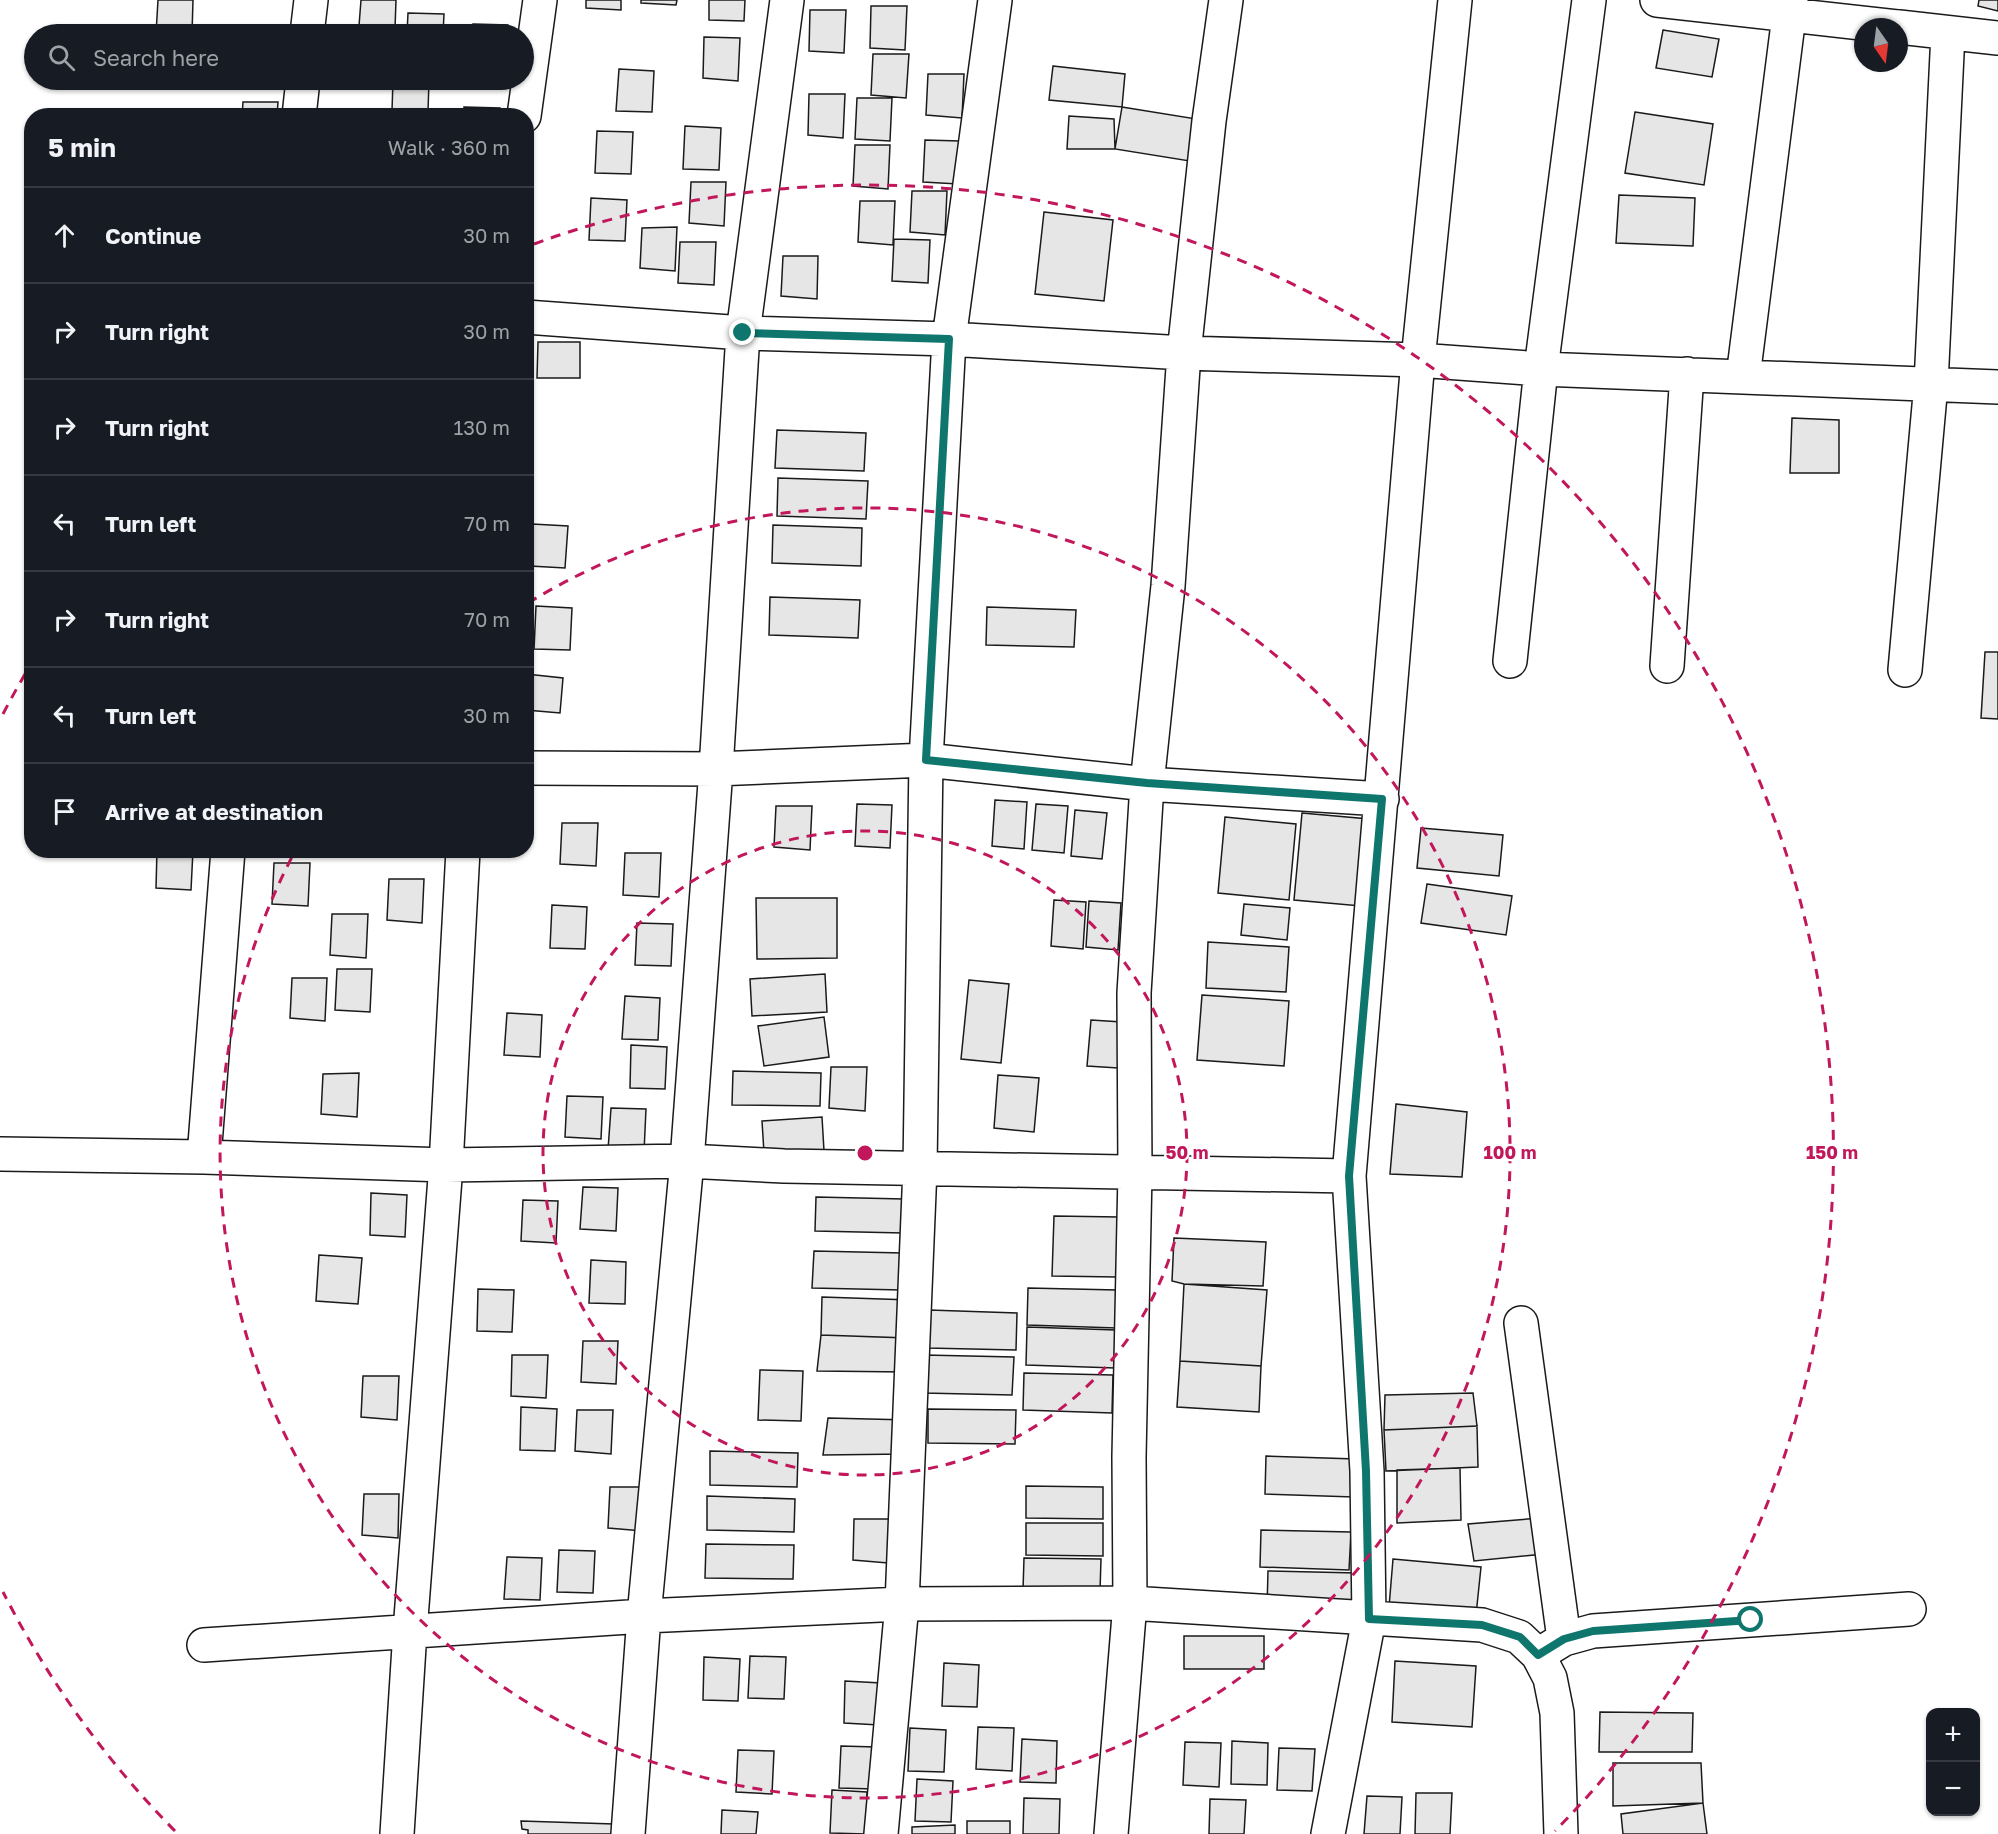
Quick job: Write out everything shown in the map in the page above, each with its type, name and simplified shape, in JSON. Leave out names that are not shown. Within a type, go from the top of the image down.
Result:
[{"type":"street","points":[[308,24],[311,0]]},
{"type":"street","points":[[534,44],[540,0]]},
{"type":"street","points":[[628,1834],[644,1616],[687,1161],[716,769],[743,333],[787,0]]},
{"type":"street","points":[[881,1834],[902,1604],[920,1168],[926,760],[949,339],[995,0]]},
{"type":"street","points":[[1111,1834],[1130,1603],[1129,1457],[1135,1173],[1134,993],[1147,783],[1168,586],[1184,353],[1209,121],[1226,0]]},
{"type":"street","points":[[1328,1834],[1369,1619],[1366,1471],[1349,1176],[1418,360],[1455,0]]},
{"type":"street","points":[[1510,661],[1541,369],[1589,0]]},
{"type":"street","points":[[1657,0],[1790,7],[1854,19]]},
{"type":"street","points":[[1743,377],[1790,7]]},
{"type":"street","points":[[1908,28],[1998,38]]},
{"type":"street","points":[[1905,670],[1931,384],[1948,33]]},
{"type":"street","points":[[300,108],[302,90]]},
{"type":"street","points":[[525,108],[528,90]]},
{"type":"street","points":[[534,318],[743,333],[949,339],[1184,353],[1418,360],[1541,369],[1998,387]]},
{"type":"street","points":[[1667,666],[1687,374]]},
{"type":"street","points":[[534,768],[716,769],[926,760],[1147,783],[1382,799]]},
{"type":"street","points":[[204,1157],[227,858]]},
{"type":"street","points":[[397,1834],[410,1631],[446,1165],[463,858]]},
{"type":"street","points":[[0,1154],[204,1157],[446,1165],[687,1161],[784,1166],[1349,1176]]},
{"type":"street","points":[[1521,1323],[1551,1647],[1550,1677],[1557,1713],[1561,1834]]},
{"type":"street","points":[[204,1645],[644,1616],[902,1604],[1130,1603],[1482,1625],[1551,1647],[1593,1631],[1909,1609]]},
{"type":"building","points":[[158,0],[193,0],[192,24],[157,24]]},
{"type":"building","points":[[361,0],[396,0],[395,24],[359,24]]},
{"type":"building","points":[[586,0],[621,0],[621,10],[586,8]]},
{"type":"building","points":[[641,0],[677,0],[676,5],[641,3]]},
{"type":"building","points":[[709,0],[745,0],[744,21],[709,20]]},
{"type":"building","points":[[1979,0],[1998,0],[1998,11],[1978,6]]},
{"type":"building","points":[[871,6],[907,6],[905,50],[870,48]]},
{"type":"building","points":[[810,10],[846,10],[844,53],[809,51]]},
{"type":"building","points":[[408,13],[444,14],[444,24],[407,24]]},
{"type":"building","points":[[1663,30],[1719,39],[1712,77],[1656,68]]},
{"type":"building","points":[[704,37],[740,38],[738,81],[703,78]]},
{"type":"building","points":[[873,54],[909,54],[906,98],[871,95]]},
{"type":"building","points":[[1053,66],[1125,74],[1122,107],[1049,100]]},
{"type":"building","points":[[619,69],[654,71],[652,112],[616,111]]},
{"type":"building","points":[[928,74],[964,74],[962,118],[926,115]]},
{"type":"building","points":[[393,90],[429,90],[428,108],[392,108]]},
{"type":"building","points":[[809,94],[845,94],[843,138],[808,135]]},
{"type":"building","points":[[857,98],[892,98],[890,141],[855,139]]},
{"type":"building","points":[[243,102],[278,102],[278,108],[243,108]]},
{"type":"building","points":[[1122,107],[1209,121],[1202,163],[1115,149]]},
{"type":"building","points":[[1635,112],[1713,124],[1704,185],[1625,173]]},
{"type":"building","points":[[1069,116],[1114,119],[1115,149],[1067,149]]},
{"type":"building","points":[[685,126],[721,128],[719,170],[683,169]]},
{"type":"building","points":[[597,131],[633,132],[631,174],[595,173]]},
{"type":"building","points":[[925,140],[960,141],[958,184],[923,182]]},
{"type":"building","points":[[855,145],[890,145],[888,189],[853,186]]},
{"type":"building","points":[[691,182],[726,182],[724,226],[689,223]]},
{"type":"building","points":[[912,191],[947,191],[945,235],[910,232]]},
{"type":"building","points":[[1619,195],[1695,198],[1693,246],[1616,243]]},
{"type":"building","points":[[591,198],[627,200],[625,241],[589,240]]},
{"type":"building","points":[[860,201],[895,201],[893,245],[858,242]]},
{"type":"building","points":[[1044,212],[1113,220],[1104,301],[1035,294]]},
{"type":"building","points":[[677,227],[675,271],[640,268],[642,228]]},
{"type":"building","points":[[894,239],[930,240],[928,283],[892,281]]},
{"type":"building","points":[[680,242],[716,242],[714,285],[678,283]]},
{"type":"building","points":[[783,256],[818,256],[817,299],[781,296]]},
{"type":"building","points":[[538,342],[580,342],[580,378],[537,378]]},
{"type":"building","points":[[1792,418],[1839,420],[1839,473],[1790,473]]},
{"type":"building","points":[[777,430],[866,433],[864,471],[775,468]]},
{"type":"building","points":[[778,478],[868,481],[866,519],[777,516]]},
{"type":"building","points":[[534,524],[568,526],[565,568],[534,566]]},
{"type":"building","points":[[773,525],[862,528],[861,566],[772,563]]},
{"type":"building","points":[[770,597],[860,600],[858,638],[769,635]]},
{"type":"building","points":[[536,606],[572,608],[570,650],[534,649]]},
{"type":"building","points":[[987,607],[1076,610],[1074,647],[986,645]]},
{"type":"building","points":[[1985,652],[1998,652],[1998,719],[1981,718]]},
{"type":"building","points":[[534,675],[563,678],[560,713],[534,711]]},
{"type":"building","points":[[995,800],[1027,802],[1024,849],[992,846]]},
{"type":"building","points":[[857,804],[892,805],[890,848],[855,846]]},
{"type":"building","points":[[1036,804],[1068,806],[1064,853],[1032,850]]},
{"type":"building","points":[[776,806],[812,806],[810,850],[774,847]]},
{"type":"building","points":[[1075,810],[1107,813],[1102,859],[1071,856]]},
{"type":"building","points":[[1302,813],[1369,819],[1361,906],[1294,900]]},
{"type":"building","points":[[1225,817],[1296,824],[1289,900],[1218,893]]},
{"type":"building","points":[[562,823],[598,823],[596,866],[560,864]]},
{"type":"building","points":[[1421,828],[1503,835],[1499,876],[1417,868]]},
{"type":"building","points":[[625,853],[661,853],[659,897],[623,895]]},
{"type":"building","points":[[157,858],[193,858],[191,890],[156,888]]},
{"type":"building","points":[[274,863],[310,863],[308,906],[272,904]]},
{"type":"building","points":[[389,879],[424,879],[422,923],[387,920]]},
{"type":"building","points":[[1427,884],[1512,896],[1506,935],[1421,923]]},
{"type":"building","points":[[756,898],[837,898],[837,958],[757,959]]},
{"type":"building","points":[[1054,900],[1086,902],[1083,949],[1051,946]]},
{"type":"building","points":[[1089,901],[1121,903],[1118,950],[1086,947]]},
{"type":"building","points":[[1244,904],[1290,908],[1287,940],[1241,935]]},
{"type":"building","points":[[552,905],[587,907],[585,949],[550,948]]},
{"type":"building","points":[[332,914],[368,914],[366,958],[330,955]]},
{"type":"building","points":[[637,923],[673,924],[671,966],[635,965]]},
{"type":"building","points":[[1208,942],[1289,947],[1286,992],[1206,988]]},
{"type":"building","points":[[337,969],[372,969],[370,1012],[335,1010]]},
{"type":"building","points":[[825,974],[827,1012],[752,1016],[750,979]]},
{"type":"building","points":[[292,978],[327,978],[325,1021],[290,1018]]},
{"type":"building","points":[[969,980],[1009,984],[1001,1063],[961,1059]]},
{"type":"building","points":[[1202,995],[1289,1001],[1284,1066],[1197,1060]]},
{"type":"building","points":[[625,996],[660,998],[658,1040],[622,1039]]},
{"type":"building","points":[[507,1013],[542,1015],[540,1057],[504,1055]]},
{"type":"building","points":[[824,1017],[829,1057],[764,1066],[758,1026]]},
{"type":"building","points":[[1091,1020],[1122,1022],[1118,1068],[1087,1066]]},
{"type":"building","points":[[631,1045],[667,1047],[665,1089],[630,1088]]},
{"type":"building","points":[[831,1067],[867,1067],[865,1111],[829,1108]]},
{"type":"building","points":[[733,1071],[821,1073],[820,1106],[732,1105]]},
{"type":"building","points":[[359,1073],[357,1117],[321,1114],[323,1074]]},
{"type":"building","points":[[998,1075],[1039,1078],[1034,1132],[994,1128]]},
{"type":"building","points":[[567,1096],[603,1097],[601,1139],[565,1137]]},
{"type":"building","points":[[1396,1104],[1467,1112],[1462,1177],[1390,1174]]},
{"type":"building","points":[[611,1108],[646,1109],[644,1152],[608,1150]]},
{"type":"building","points":[[822,1117],[824,1151],[764,1153],[762,1121]]},
{"type":"building","points":[[583,1187],[618,1188],[616,1231],[580,1229]]},
{"type":"building","points":[[371,1193],[407,1195],[405,1237],[370,1235]]},
{"type":"building","points":[[816,1197],[904,1199],[903,1233],[815,1231]]},
{"type":"building","points":[[523,1200],[558,1201],[556,1243],[521,1241]]},
{"type":"building","points":[[1054,1216],[1119,1217],[1117,1277],[1052,1276]]},
{"type":"building","points":[[1174,1238],[1266,1242],[1263,1286],[1184,1284],[1172,1281]]},
{"type":"building","points":[[814,1251],[903,1253],[902,1290],[812,1288]]},
{"type":"building","points":[[319,1255],[362,1258],[358,1304],[316,1301]]},
{"type":"building","points":[[591,1260],[626,1262],[625,1304],[589,1303]]},
{"type":"building","points":[[1184,1284],[1267,1290],[1261,1366],[1180,1361]]},
{"type":"building","points":[[1028,1288],[1117,1290],[1116,1328],[1027,1325]]},
{"type":"building","points":[[478,1289],[514,1290],[512,1332],[477,1331]]},
{"type":"building","points":[[822,1297],[911,1300],[909,1338],[821,1335]]},
{"type":"building","points":[[929,1310],[1017,1313],[1016,1350],[927,1348]]},
{"type":"building","points":[[1027,1327],[1116,1330],[1115,1368],[1026,1365]]},
{"type":"building","points":[[821,1335],[907,1338],[906,1372],[817,1371]]},
{"type":"building","points":[[583,1341],[618,1341],[616,1384],[581,1382]]},
{"type":"building","points":[[512,1355],[548,1355],[546,1398],[511,1396]]},
{"type":"building","points":[[924,1355],[1014,1357],[1012,1395],[923,1393]]},
{"type":"building","points":[[1180,1361],[1261,1366],[1259,1412],[1177,1407]]},
{"type":"building","points":[[760,1370],[803,1371],[801,1421],[758,1420]]},
{"type":"building","points":[[1024,1373],[1113,1375],[1112,1413],[1023,1410]]},
{"type":"building","points":[[363,1376],[399,1376],[397,1420],[361,1417]]},
{"type":"building","points":[[1473,1393],[1477,1426],[1384,1430],[1385,1395]]},
{"type":"building","points":[[521,1407],[557,1409],[555,1451],[520,1450]]},
{"type":"building","points":[[928,1409],[1016,1410],[1015,1444],[928,1443]]},
{"type":"building","points":[[577,1410],[613,1410],[611,1454],[575,1451]]},
{"type":"building","points":[[828,1418],[909,1420],[905,1454],[823,1455]]},
{"type":"building","points":[[1477,1426],[1478,1467],[1386,1471],[1384,1430]]},
{"type":"building","points":[[710,1451],[798,1453],[797,1487],[710,1485]]},
{"type":"building","points":[[1266,1456],[1356,1459],[1354,1497],[1265,1494]]},
{"type":"building","points":[[1460,1468],[1461,1520],[1397,1523],[1397,1470]]},
{"type":"building","points":[[1026,1486],[1103,1487],[1103,1519],[1026,1518]]},
{"type":"building","points":[[610,1487],[646,1487],[643,1531],[608,1528]]},
{"type":"building","points":[[364,1494],[399,1494],[398,1538],[362,1535]]},
{"type":"building","points":[[707,1496],[795,1499],[794,1532],[707,1530]]},
{"type":"building","points":[[1540,1518],[1544,1554],[1474,1561],[1468,1524]]},
{"type":"building","points":[[854,1519],[891,1519],[888,1563],[853,1560]]},
{"type":"building","points":[[1026,1523],[1103,1523],[1103,1556],[1026,1555]]},
{"type":"building","points":[[1261,1530],[1351,1532],[1349,1570],[1260,1567]]},
{"type":"building","points":[[706,1544],[794,1545],[793,1579],[705,1578]]},
{"type":"building","points":[[559,1550],[595,1551],[593,1593],[557,1592]]},
{"type":"building","points":[[507,1557],[542,1558],[540,1600],[504,1599]]},
{"type":"building","points":[[1024,1558],[1101,1559],[1100,1591],[1023,1590]]},
{"type":"building","points":[[1393,1559],[1481,1567],[1476,1615],[1389,1607]]},
{"type":"building","points":[[1268,1571],[1357,1573],[1355,1611],[1267,1608]]},
{"type":"building","points":[[1184,1636],[1264,1636],[1264,1669],[1184,1669]]},
{"type":"building","points":[[750,1656],[786,1657],[784,1699],[748,1698]]},
{"type":"building","points":[[704,1657],[740,1659],[738,1701],[703,1700]]},
{"type":"building","points":[[1395,1661],[1476,1666],[1472,1727],[1392,1722]]},
{"type":"building","points":[[944,1663],[979,1665],[977,1707],[942,1706]]},
{"type":"building","points":[[845,1681],[881,1683],[879,1725],[844,1723]]},
{"type":"building","points":[[1600,1712],[1693,1713],[1692,1752],[1599,1752]]},
{"type":"building","points":[[978,1727],[1014,1728],[1012,1771],[976,1769]]},
{"type":"building","points":[[910,1728],[946,1730],[944,1772],[908,1771]]},
{"type":"building","points":[[1022,1739],[1057,1741],[1056,1783],[1020,1782]]},
{"type":"building","points":[[1232,1741],[1268,1743],[1267,1785],[1231,1784]]},
{"type":"building","points":[[1185,1742],[1221,1743],[1219,1787],[1183,1785]]},
{"type":"building","points":[[841,1746],[876,1747],[874,1789],[839,1788]]},
{"type":"building","points":[[1279,1748],[1315,1749],[1312,1791],[1277,1790]]},
{"type":"building","points":[[738,1750],[774,1751],[772,1794],[736,1792]]},
{"type":"building","points":[[1613,1763],[1701,1763],[1703,1803],[1613,1806]]},
{"type":"building","points":[[917,1779],[953,1781],[951,1822],[915,1821]]},
{"type":"building","points":[[832,1790],[867,1792],[866,1834],[830,1833]]},
{"type":"building","points":[[1416,1793],[1452,1793],[1450,1834],[1415,1834]]},
{"type":"building","points":[[1367,1796],[1402,1797],[1400,1834],[1364,1834]]},
{"type":"building","points":[[1024,1798],[1060,1799],[1059,1834],[1023,1834]]},
{"type":"building","points":[[1210,1799],[1246,1800],[1244,1834],[1209,1834]]},
{"type":"building","points":[[1703,1803],[1707,1834],[1623,1834],[1621,1814]]},
{"type":"building","points":[[722,1810],[758,1812],[756,1834],[721,1834]]},
{"type":"building","points":[[521,1821],[614,1824],[616,1829],[610,1834],[528,1834],[528,1830],[522,1829]]},
{"type":"building","points":[[967,1821],[1010,1821],[1010,1834],[967,1834]]},
{"type":"building","points":[[955,1825],[955,1834],[912,1834],[912,1827]]},
{"type":"route","points":[[743,333],[949,339],[926,760],[1147,783],[1382,799],[1349,1176],[1366,1471],[1369,1619],[1482,1625],[1520,1637],[1538,1655],[1564,1639],[1593,1631],[1751,1620]]}]
